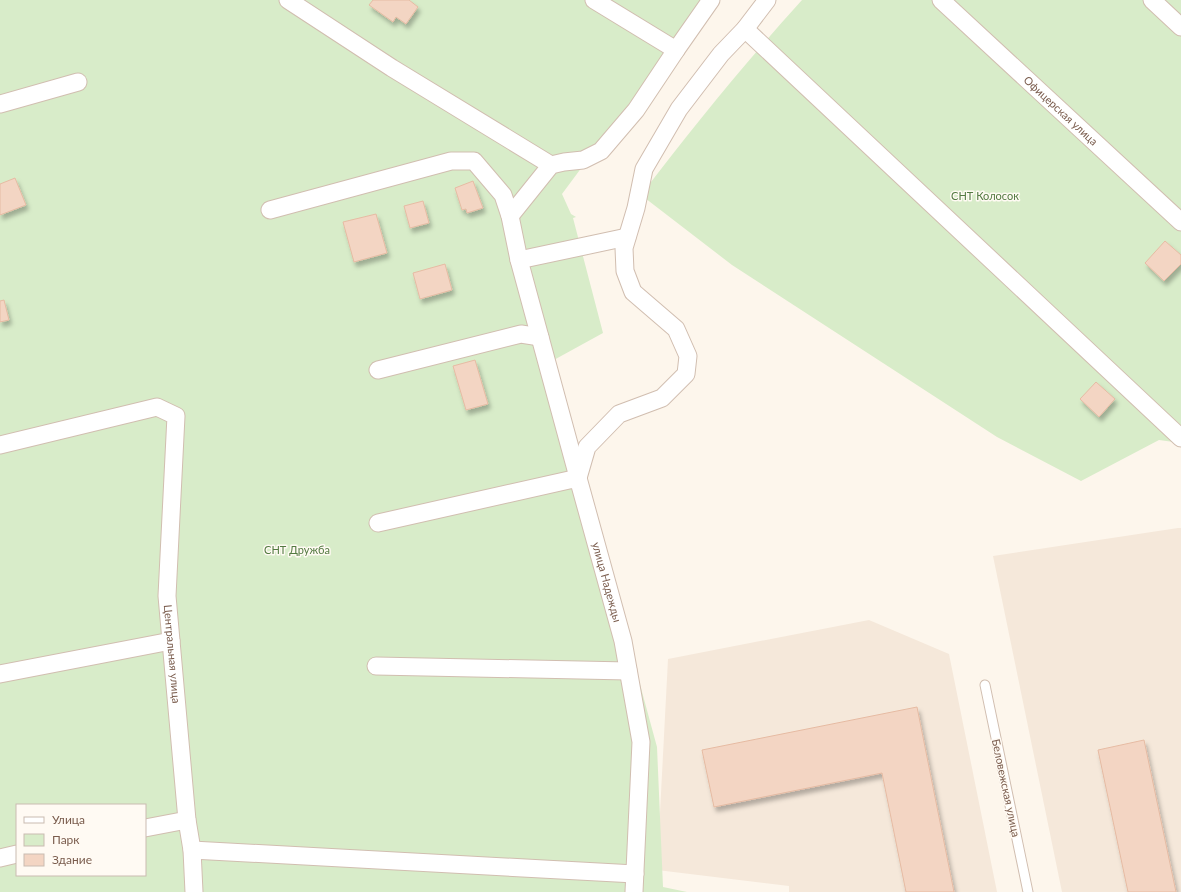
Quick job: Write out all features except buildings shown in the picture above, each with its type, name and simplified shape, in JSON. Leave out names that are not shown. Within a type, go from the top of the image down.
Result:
[{"type":"street","points":[[288,0],[392,68],[552,165]]},
{"type":"street","points":[[594,0],[676,50]]},
{"type":"street","points":[[510,216],[552,165],[583,160],[601,151],[636,110],[711,0]]},
{"type":"street","points":[[378,523],[578,478],[587,447],[619,414],[662,398],[686,374],[688,356],[676,329],[633,292],[625,271],[624,248],[636,208],[644,169],[679,109],[721,54],[745,30],[767,0]]},
{"type":"street","name":"Офицерская улица","points":[[941,0],[1181,222]]},
{"type":"street","points":[[1152,0],[1181,27]]},
{"type":"street","points":[[745,30],[1181,438]]},
{"type":"street","points":[[0,104],[78,82]]},
{"type":"street","name":"улица Надежды","points":[[270,210],[451,161],[474,162],[503,195],[510,216],[519,260],[622,641],[628,671],[641,742],[634,892]]},
{"type":"street","points":[[519,260],[627,237]]},
{"type":"street","points":[[378,370],[521,334],[540,337]]},
{"type":"street","name":"Центральная улица","points":[[0,445],[157,407],[176,416],[167,596],[187,820],[192,850],[194,892]]},
{"type":"street","points":[[0,674],[171,641]]},
{"type":"street","points":[[376,666],[628,671]]},
{"type":"street","points":[[146,828],[187,820]]},
{"type":"street","points":[[192,850],[634,874]]},
{"type":"street","points":[[0,858],[16,854]]},
{"type":"lane","name":"Беловежская улица","points":[[985,685],[1028,892]]},
{"type":"shaded area","points":[[1181,528],[1181,892],[1062,892],[993,556]]},
{"type":"shaded area","points":[[869,620],[949,654],[997,892],[789,892],[789,886],[657,870],[668,659]]},
{"type":"green space","name":"СНТ Дружба","points":[[0,0],[706,0],[562,194],[571,214],[576,217],[573,218],[603,333],[552,361],[657,747],[663,887],[687,892],[0,892]]},
{"type":"green space","name":"СНТ Колосок","points":[[802,0],[1181,0],[1181,443],[1159,440],[1081,481],[997,437],[732,265],[641,195],[760,47]]}]
